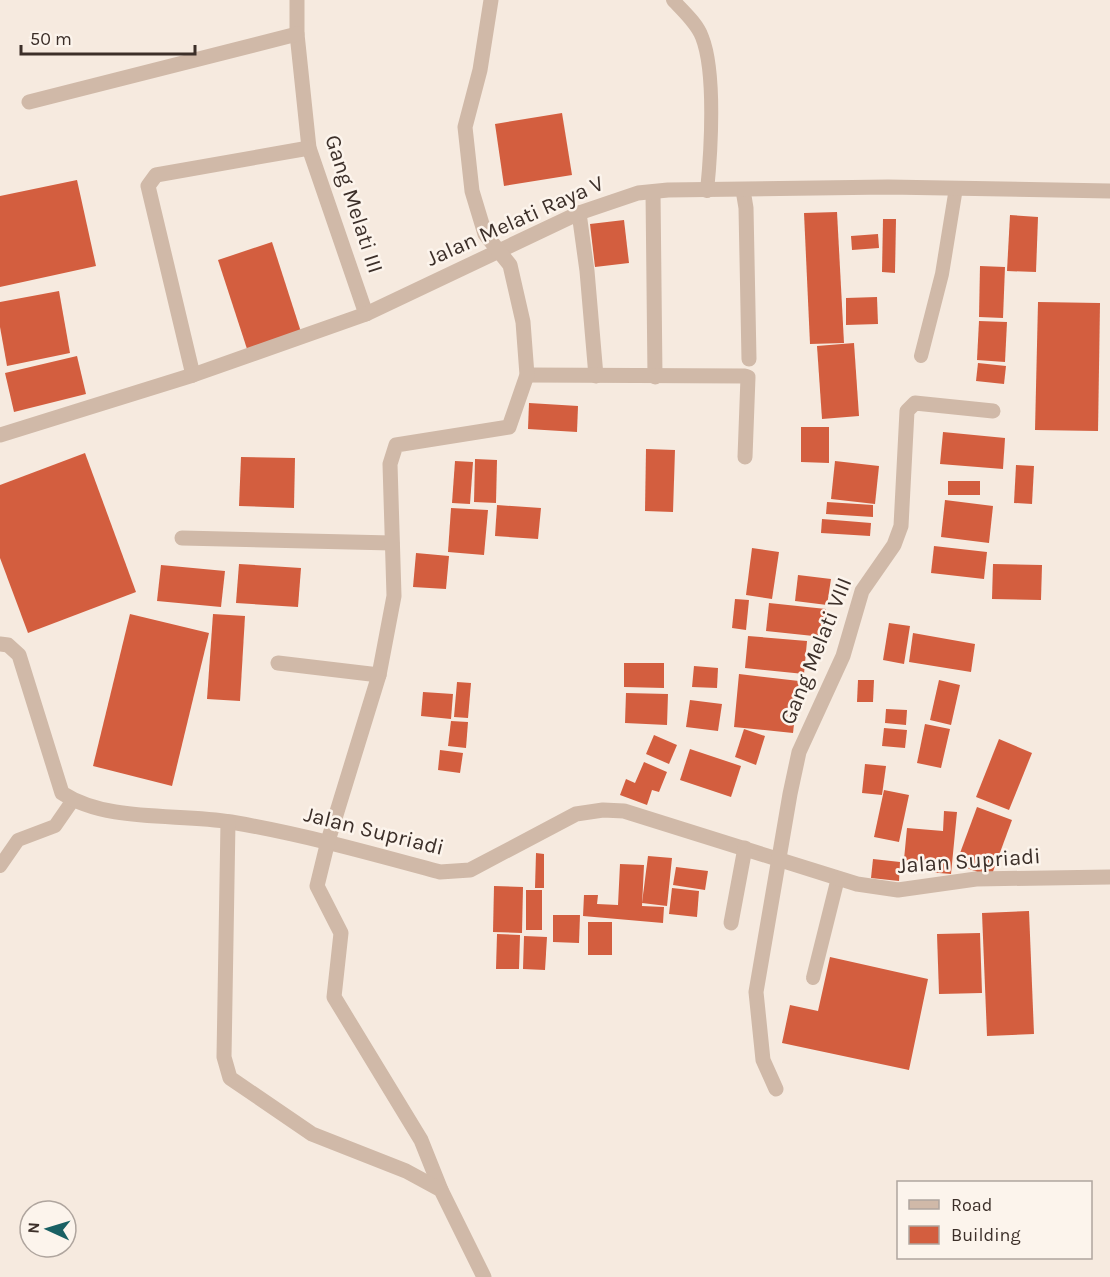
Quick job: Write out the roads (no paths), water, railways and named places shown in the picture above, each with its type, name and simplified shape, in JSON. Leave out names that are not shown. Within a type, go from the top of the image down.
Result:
[{"type":"street","name":"Gang Melati III","points":[[297,0],[297,34],[309,148],[366,314]]},
{"type":"street","points":[[484,1277],[441,1190],[421,1140],[334,997],[341,933],[317,886],[328,841],[379,675],[394,596],[390,464],[396,445],[509,427],[527,375],[524,322],[518,296],[510,265],[485,234],[472,191],[465,127],[480,70],[491,0]]},
{"type":"street","points":[[29,102],[297,34]]},
{"type":"street","points":[[193,375],[148,186],[156,176],[309,148]]},
{"type":"street","name":"Jalan Melati Raya V","points":[[0,435],[193,375],[366,314],[579,213],[638,193],[956,188],[1110,191]]},
{"type":"street","points":[[743,190],[746,208],[749,359]]},
{"type":"street","points":[[653,192],[655,377]]},
{"type":"street","points":[[579,213],[587,272],[596,376]]},
{"type":"street","points":[[527,375],[748,377],[745,456]]},
{"type":"street","name":"Gang Melati VIII","points":[[780,859],[799,752],[843,656],[862,591],[894,545],[901,526],[907,411],[915,403],[993,411]]},
{"type":"street","points":[[182,538],[392,543]]},
{"type":"street","points":[[0,644],[8,645],[19,655],[62,793],[73,800]]},
{"type":"street","points":[[278,663],[379,675]]},
{"type":"street","name":"Jalan Supriadi","points":[[73,800],[109,810],[228,822],[328,841],[440,872],[453,873],[470,870],[576,814],[603,810],[624,811],[856,884],[898,890],[976,879],[1110,877]]},
{"type":"street","points":[[228,822],[224,1057],[230,1078],[306,1131],[406,1171],[441,1190]]},
{"type":"street","points":[[731,923],[745,848]]},
{"type":"street","points":[[776,1089],[763,1060],[756,992],[780,859]]},
{"type":"lane","points":[[674,0],[698,28],[707,55],[712,150],[707,191]]},
{"type":"lane","points":[[921,356],[942,273],[956,188]]},
{"type":"lane","points":[[0,866],[18,840],[55,826],[73,800]]},
{"type":"lane","points":[[813,978],[838,878]]}]
